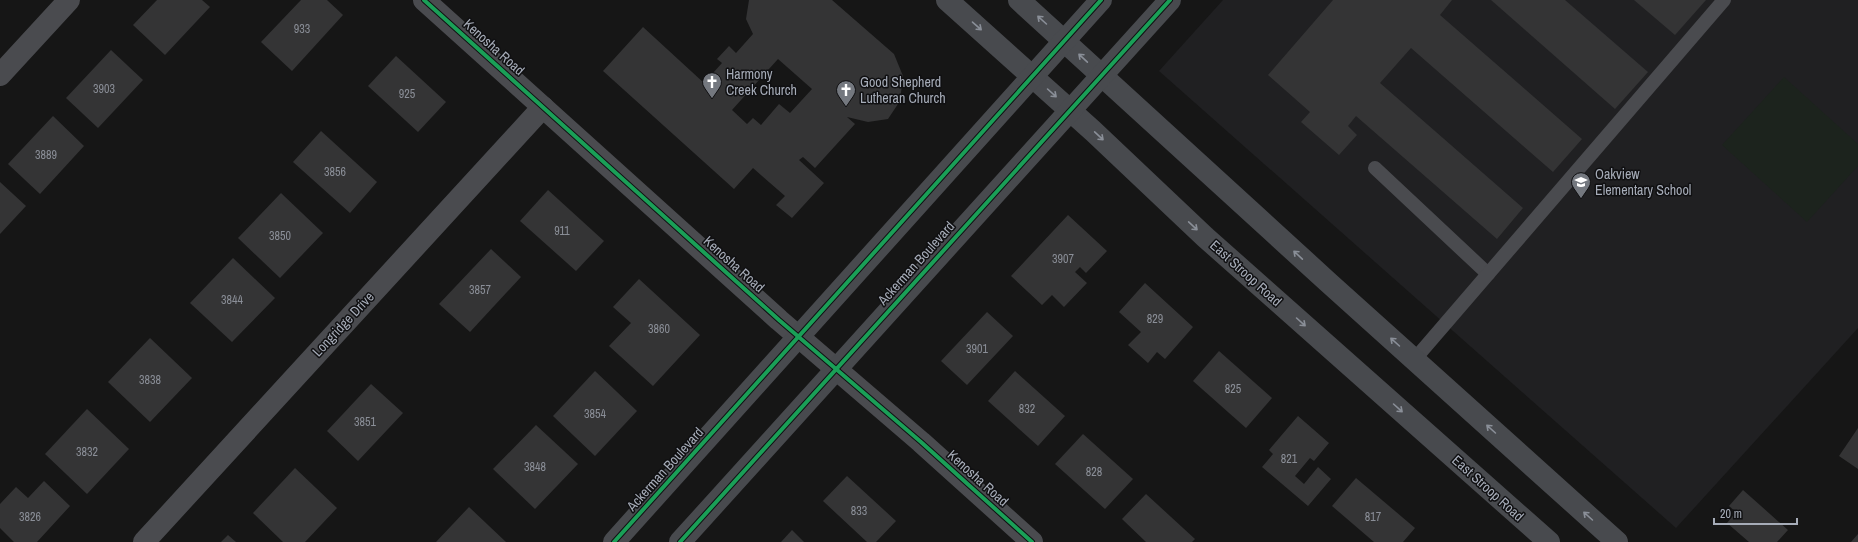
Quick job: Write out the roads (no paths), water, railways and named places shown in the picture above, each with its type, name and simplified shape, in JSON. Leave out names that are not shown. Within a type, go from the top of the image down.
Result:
[{"type":"main road","name":"East Stroop Road","points":[[947,0],[1070,110],[1205,237],[1549,542]]},
{"type":"main road","points":[[1019,0],[1065,40],[1414,360],[1617,542]]},
{"type":"main road","name":"Ackerman Boulevard","points":[[614,542],[1102,0]]},
{"type":"main road","name":"Ackerman Boulevard","points":[[680,542],[1170,0]]},
{"type":"street","points":[[0,75],[69,0]]},
{"type":"street","name":"Kenosha Road","points":[[424,0],[835,369],[921,442],[1032,542]]},
{"type":"street","name":"Longridge Drive","points":[[144,542],[543,107]]},
{"type":"lane","points":[[1414,360],[1724,0]]},
{"type":"lane","points":[[1374,168],[1488,274]]},
{"type":"place","name":"Harmony Creek Church","points":[[712,99]]},
{"type":"place","name":"Good Shepherd Lutheran Church","points":[[846,107]]},
{"type":"place","name":"Oakview Elementary School","points":[[1581,199]]}]
